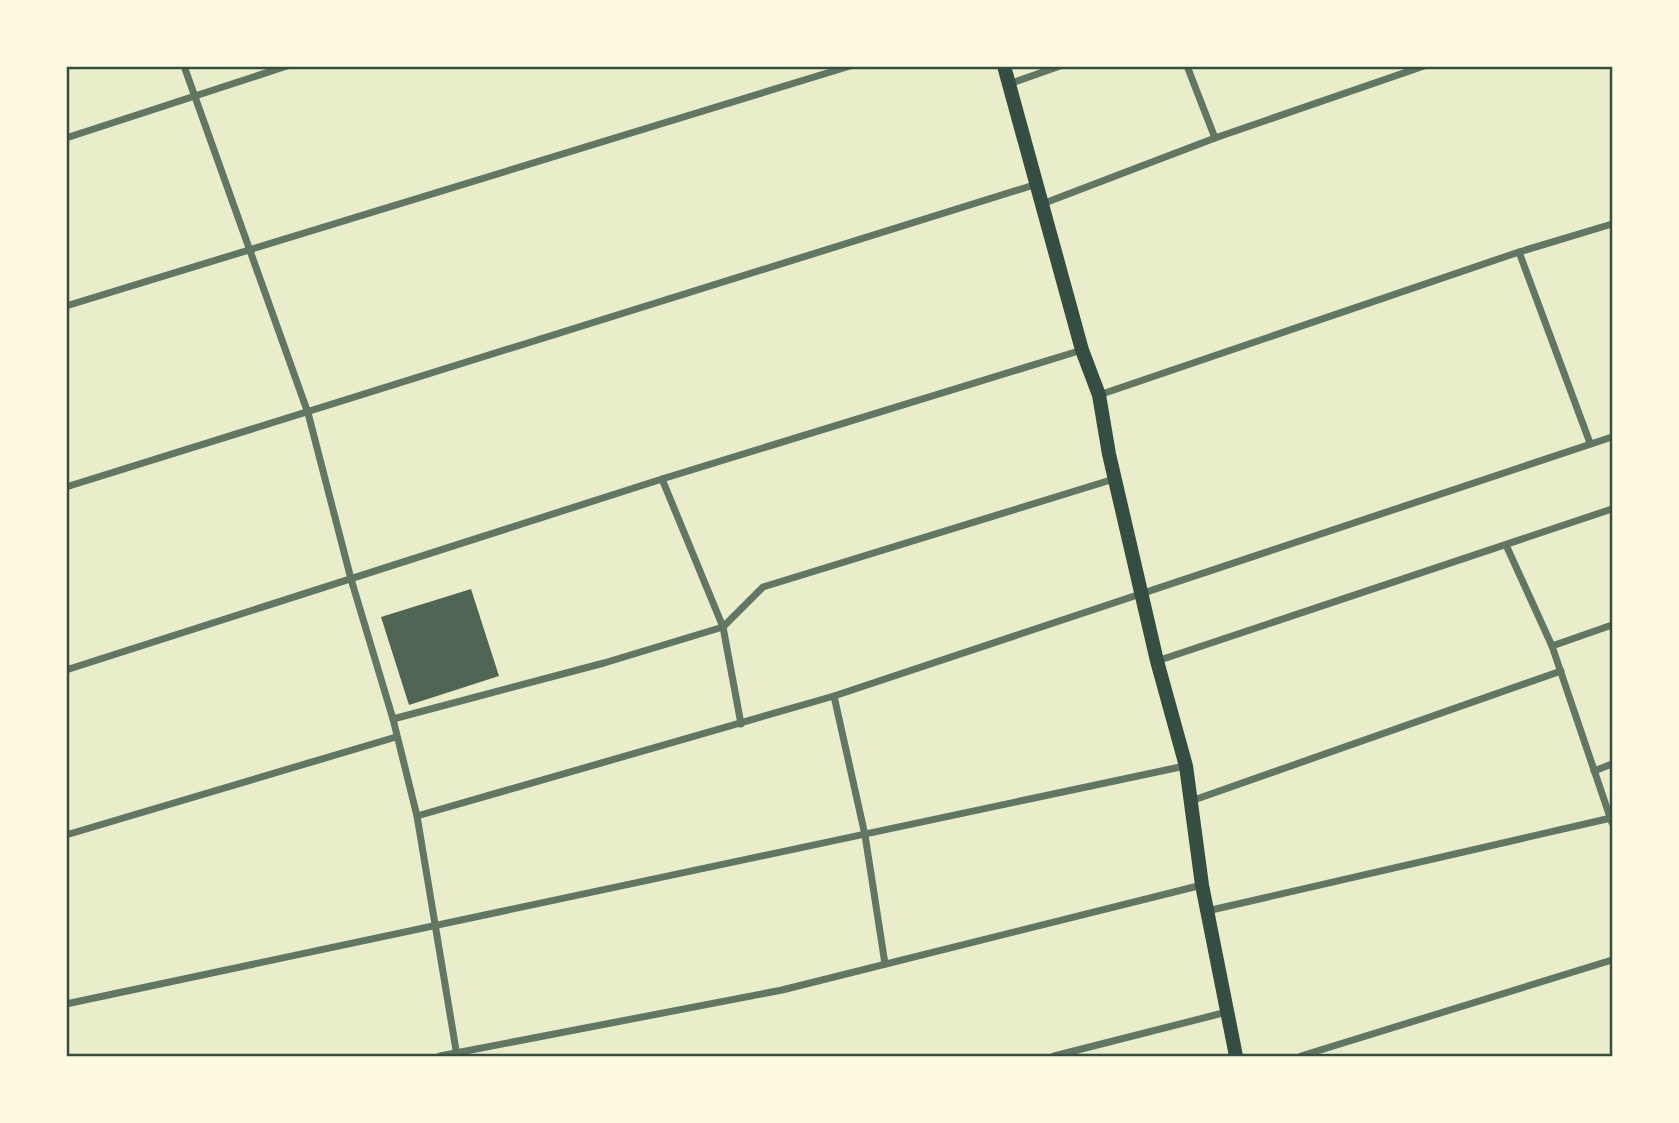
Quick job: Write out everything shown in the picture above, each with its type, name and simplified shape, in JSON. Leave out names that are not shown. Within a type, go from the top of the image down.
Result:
[{"type":"main road","points":[[1004,66],[1082,350],[1099,395],[1115,479],[1157,661],[1186,766],[1206,911],[1236,1056]]},
{"type":"street","points":[[184,66],[308,412],[351,579],[393,719],[417,816],[457,1055]]},
{"type":"street","points":[[66,138],[287,66]]},
{"type":"street","points":[[66,306],[850,66]]},
{"type":"street","points":[[1009,84],[1060,66]]},
{"type":"street","points":[[1187,66],[1214,138]]},
{"type":"street","points":[[1042,204],[1214,138],[1424,66]]},
{"type":"street","points":[[66,487],[1037,184]]},
{"type":"street","points":[[1099,395],[1519,252],[1612,224]]},
{"type":"street","points":[[1519,252],[1590,443]]},
{"type":"street","points":[[66,670],[663,479],[1082,350]]},
{"type":"street","points":[[417,816],[834,696],[1612,437]]},
{"type":"street","points":[[663,479],[723,626],[741,724]]},
{"type":"street","points":[[393,719],[604,663],[723,626],[763,587],[1115,479]]},
{"type":"street","points":[[1157,661],[1612,509]]},
{"type":"street","points":[[1206,911],[1612,820],[1552,646],[1506,545]]},
{"type":"street","points":[[1552,646],[1612,625]]},
{"type":"street","points":[[1191,801],[1561,671]]},
{"type":"street","points":[[834,696],[865,835],[885,964]]},
{"type":"street","points":[[66,835],[396,737]]},
{"type":"street","points":[[1594,771],[1612,764]]},
{"type":"street","points":[[66,1004],[1186,766]]},
{"type":"street","points":[[440,1056],[457,1055],[782,990],[1202,885]]},
{"type":"street","points":[[1301,1056],[1612,960]]},
{"type":"street","points":[[1054,1056],[1228,1012]]},
{"type":"building","points":[[471,589],[499,676],[409,705],[381,617]]}]
